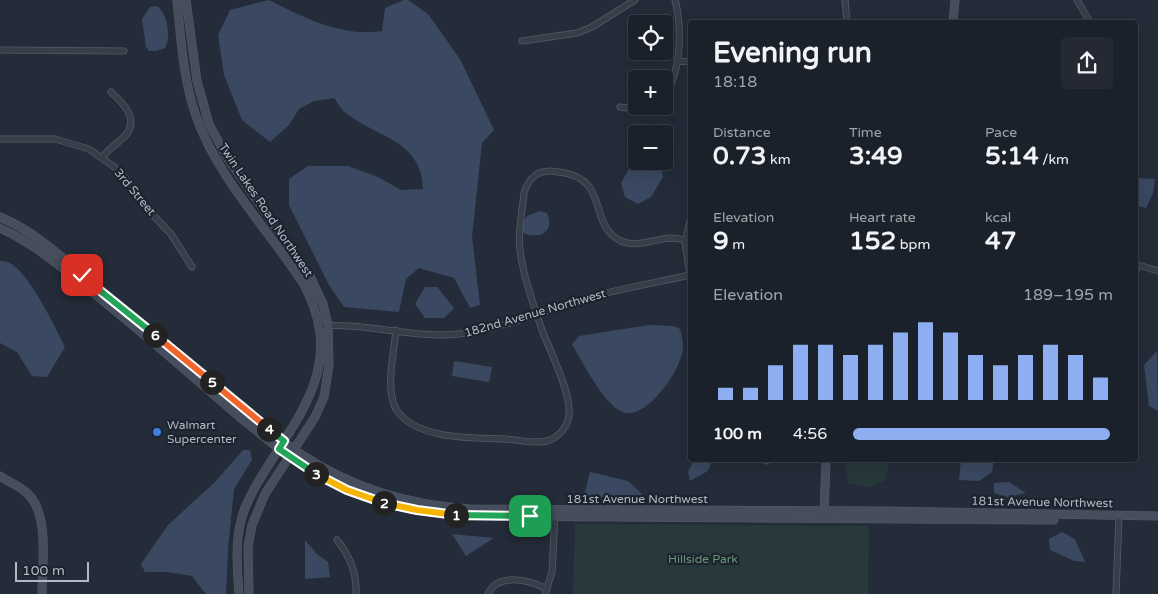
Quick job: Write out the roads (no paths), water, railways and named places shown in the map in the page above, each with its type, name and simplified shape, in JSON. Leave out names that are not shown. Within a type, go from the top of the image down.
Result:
[{"type":"main road","name":"Twin Lakes Road Northwest","points":[[177,0],[188,91],[203,136],[219,164],[303,283],[319,326],[320,355],[314,386],[302,414],[253,490],[242,519],[237,547],[239,594]]},
{"type":"main road","name":"Twin Lakes Road Northwest","points":[[186,0],[198,87],[205,114],[214,135],[226,156],[310,276],[323,304],[328,325],[329,365],[324,397],[315,417],[265,494],[252,525],[248,547],[249,594]]},
{"type":"main road","points":[[953,20],[955,0]]},
{"type":"main road","name":"181st Avenue Northwest","points":[[0,217],[27,230],[51,248],[123,310],[294,449],[324,468],[350,481],[415,502],[440,507],[555,513],[1119,518],[1158,520]]},
{"type":"main road","name":"181st Avenue Northwest","points":[[0,228],[27,242],[53,261],[289,457],[314,473],[347,490],[393,505],[439,514],[469,516],[555,513]]},
{"type":"main road","points":[[824,515],[826,462]]},
{"type":"main road","points":[[0,476],[28,494],[39,511],[42,524],[42,594]]},
{"type":"main road","name":"181st Avenue Northwest","points":[[824,515],[1158,516]]},
{"type":"street","points":[[522,41],[577,33],[635,0]]},
{"type":"street","points":[[673,79],[677,60],[679,24],[675,0]]},
{"type":"street","points":[[844,0],[847,20]]},
{"type":"street","points":[[1077,0],[1089,20]]},
{"type":"street","points":[[0,50],[124,51]]},
{"type":"street","points":[[677,60],[688,62]]},
{"type":"street","points":[[102,158],[108,149],[125,136],[130,124],[127,107],[111,92]]},
{"type":"street","points":[[620,107],[628,108]]},
{"type":"street","name":"3rd Street","points":[[0,139],[55,139],[82,146],[102,158],[119,171],[152,214],[172,234],[192,267]]},
{"type":"street","points":[[396,330],[391,391],[394,403],[405,419],[422,429],[443,434],[546,441],[561,433],[567,424],[570,413],[564,387],[537,314],[523,267],[520,248],[525,188],[530,180],[546,171],[566,173],[585,181],[592,189],[608,230],[621,241],[633,244],[670,238],[685,240]]},
{"type":"street","points":[[688,229],[685,240],[688,266]]},
{"type":"street","points":[[1138,265],[1158,271]]},
{"type":"street","name":"182nd Avenue Northwest","points":[[319,326],[328,325],[433,334],[464,334],[602,294],[688,276]]},
{"type":"street","points":[[488,594],[493,587],[504,580],[526,581],[546,591],[554,563],[555,513]]},
{"type":"street","points":[[1116,594],[1119,518]]},
{"type":"street","points":[[338,540],[349,558],[356,581],[356,594]]},
{"type":"water","points":[[269,0],[310,19],[338,29],[367,32],[382,31],[385,8],[408,0],[428,14],[460,59],[494,130],[482,143],[472,237],[480,305],[470,308],[454,278],[419,268],[406,279],[399,312],[344,307],[329,285],[289,205],[289,179],[308,166],[348,166],[378,177],[401,190],[423,189],[421,173],[415,160],[406,150],[396,142],[346,113],[334,98],[314,101],[299,109],[289,125],[270,142],[242,120],[224,75],[218,35],[230,10]]},
{"type":"water","points":[[156,6],[166,19],[168,38],[165,48],[149,51],[146,47],[142,19],[150,7]]},
{"type":"water","points":[[629,170],[661,170],[663,177],[651,197],[638,204],[625,197],[621,183]]},
{"type":"water","points":[[1138,178],[1155,179],[1153,193],[1146,208],[1138,206]]},
{"type":"water","points":[[540,211],[547,213],[549,219],[548,229],[541,234],[525,234],[522,231],[525,219]]},
{"type":"water","points":[[0,261],[8,262],[16,267],[24,276],[40,300],[65,347],[47,377],[32,376],[17,352],[0,343]]},
{"type":"water","points":[[425,287],[437,287],[454,308],[444,318],[425,318],[415,304]]},
{"type":"water","points":[[649,325],[679,328],[683,342],[681,356],[670,379],[652,401],[642,409],[632,413],[622,412],[615,408],[601,392],[572,344],[579,336]]},
{"type":"water","points":[[1157,351],[1158,411],[1149,406],[1144,365]]},
{"type":"water","points":[[454,361],[492,367],[489,382],[452,376]]},
{"type":"water","points":[[243,450],[250,450],[252,460],[234,489],[226,594],[206,594],[192,576],[168,572],[145,572],[141,564],[168,525],[215,482]]},
{"type":"water","points":[[693,462],[711,462],[708,471],[690,481],[688,472]]},
{"type":"water","points":[[961,462],[994,462],[992,472],[979,481],[959,480]]},
{"type":"water","points":[[590,472],[628,481],[645,497],[628,499],[584,496]]},
{"type":"water","points":[[1009,482],[1026,493],[1008,497],[994,493],[994,483]]},
{"type":"water","points":[[1062,532],[1075,539],[1085,562],[1074,561],[1050,550],[1049,539]]},
{"type":"water","points":[[452,534],[494,538],[466,556]]},
{"type":"water","points":[[305,540],[317,554],[328,562],[330,577],[305,579]]},
{"type":"place","name":"Walmart Supercenter","points":[[157,432]]},
{"type":"park label","name":"Hillside Park","points":[[703,559]]}]
